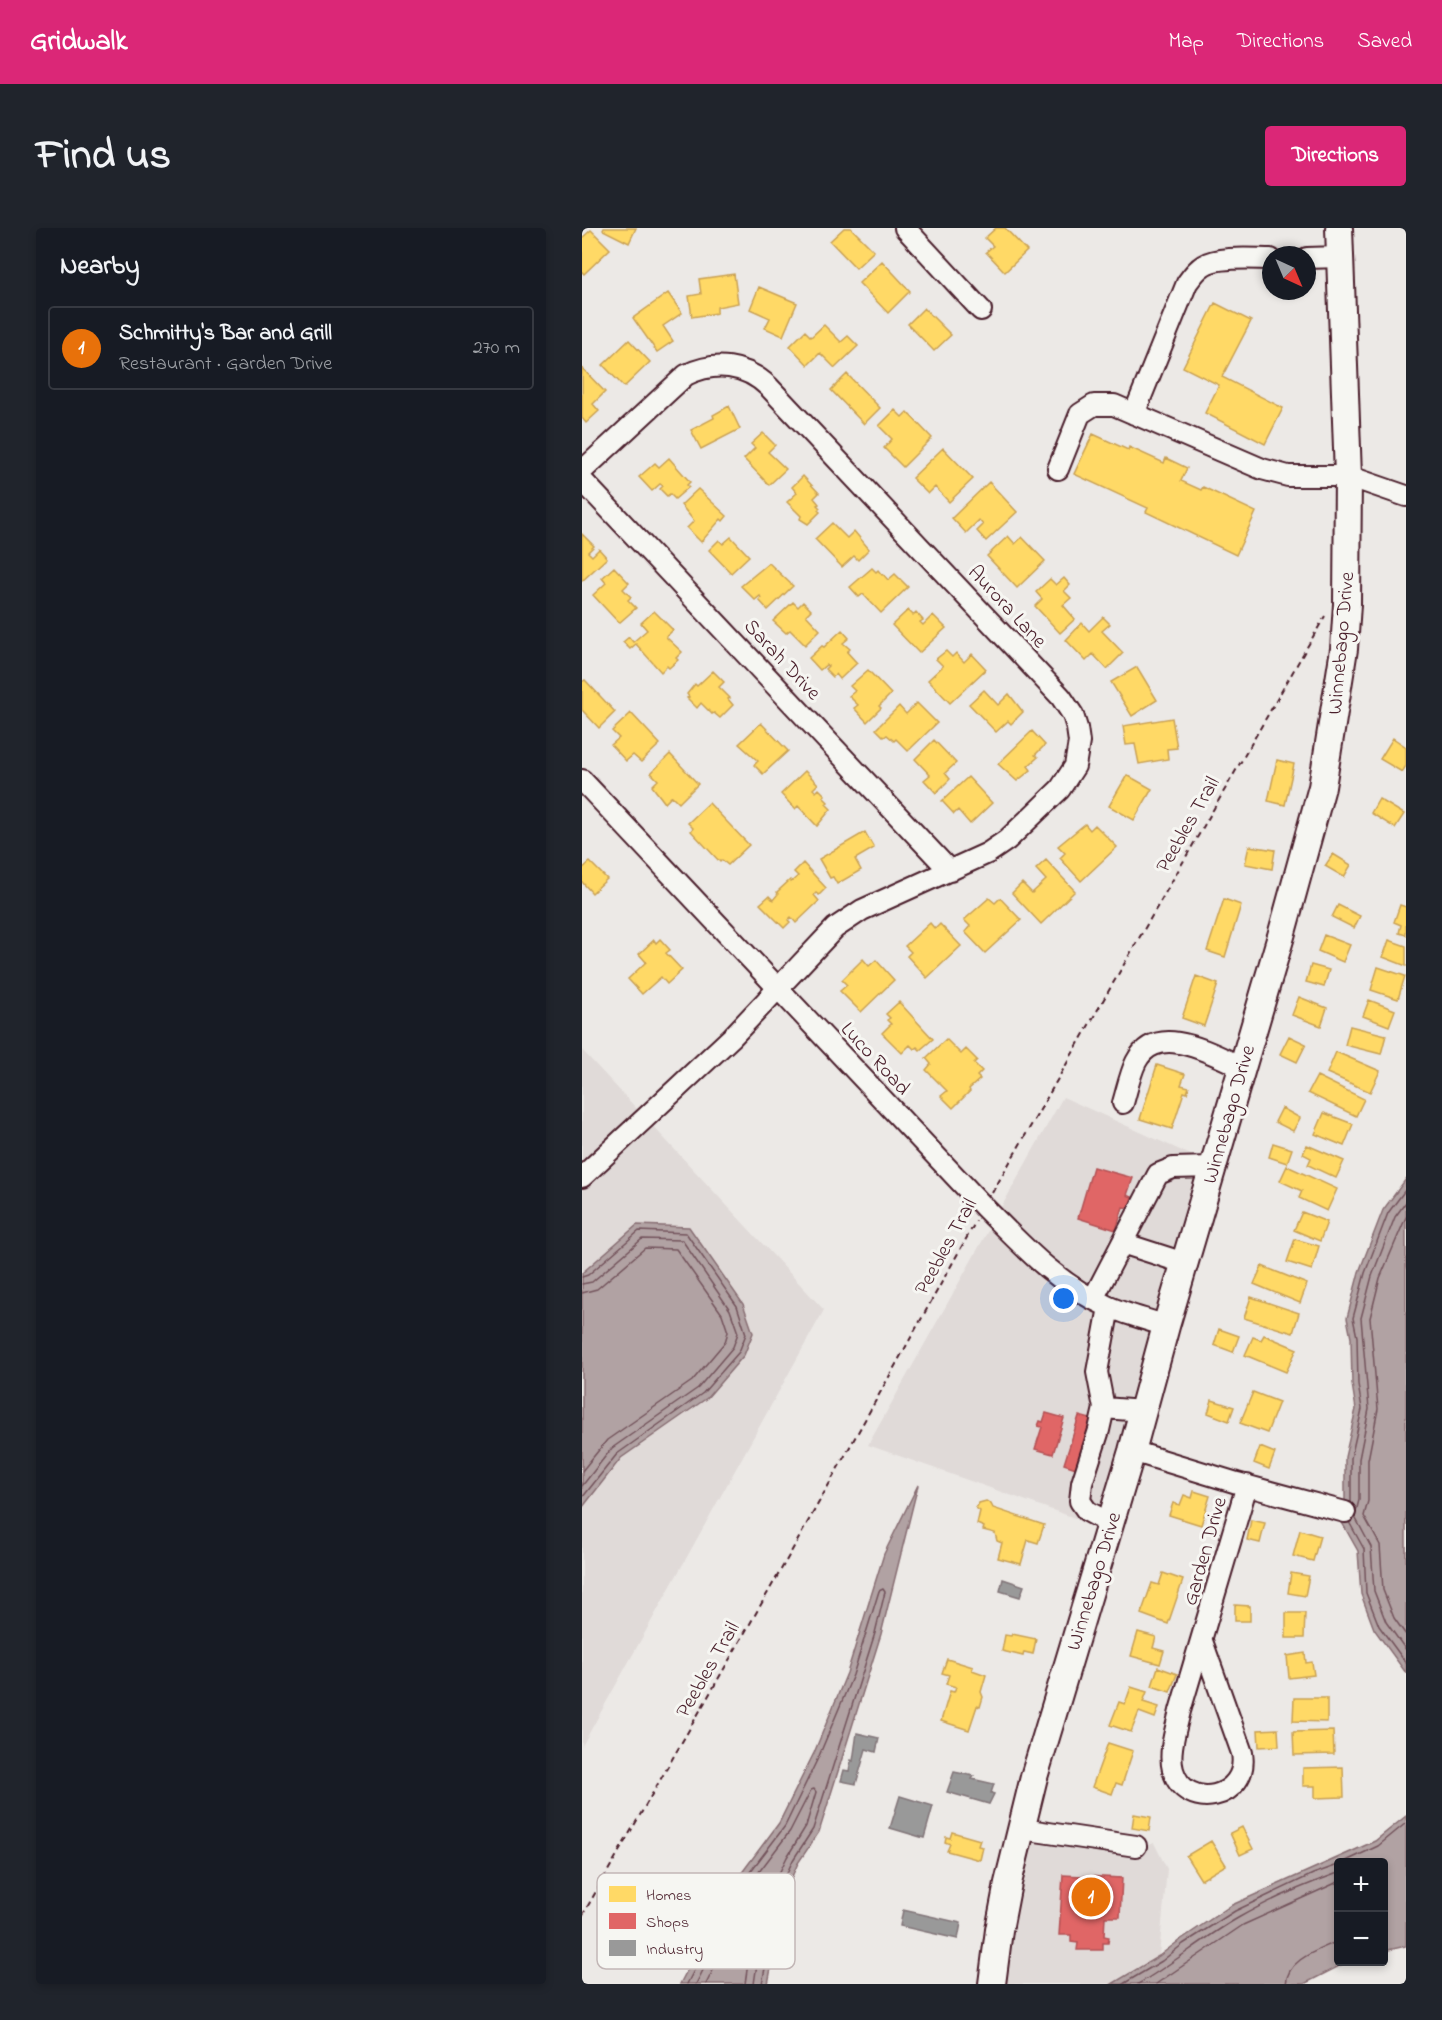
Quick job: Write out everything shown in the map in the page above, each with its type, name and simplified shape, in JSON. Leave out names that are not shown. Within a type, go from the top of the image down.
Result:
[{"type":"main road","name":"Winnebago Drive","points":[[992,1984],[1000,1921],[1034,1777],[1111,1524],[1322,787],[1344,649],[1347,604],[1348,476],[1339,228]]},
{"type":"street","points":[[905,228],[981,310]]},
{"type":"street","points":[[1316,258],[1339,257]]},
{"type":"street","points":[[1134,414],[1187,283],[1196,272],[1205,264],[1222,260],[1262,259]]},
{"type":"street","name":"Aurora Lane","points":[[582,471],[686,375],[702,368],[715,366],[729,366],[746,371],[769,387],[1061,697],[1072,715],[1078,735],[1077,759],[1067,781],[1000,846],[976,860],[870,906],[846,919],[732,1037],[582,1177]]},
{"type":"street","points":[[1058,469],[1080,414],[1094,405],[1114,405],[1262,469],[1288,476],[1348,476],[1406,496]]},
{"type":"street","name":"Sarah Drive","points":[[582,480],[950,871]]},
{"type":"street","name":"Luco Road","points":[[582,780],[984,1207],[1038,1260],[1070,1285],[1101,1303],[1166,1326]]},
{"type":"street","points":[[1123,1103],[1136,1062],[1147,1048],[1162,1042],[1179,1042],[1242,1067]]},
{"type":"street","points":[[1111,1524],[1088,1510],[1080,1501],[1082,1483],[1104,1408],[1097,1372],[1101,1303],[1122,1243],[1158,1174],[1173,1168],[1212,1167]]},
{"type":"street","points":[[1122,1243],[1184,1263]]},
{"type":"street","points":[[1104,1408],[1143,1412]]},
{"type":"street","name":"Garden Drive","points":[[1132,1451],[1248,1485],[1178,1722],[1173,1744],[1173,1769],[1181,1786],[1192,1794],[1213,1796],[1233,1787],[1240,1778],[1244,1762],[1202,1641]]},
{"type":"street","points":[[1248,1485],[1344,1512]]},
{"type":"street","points":[[1022,1830],[1136,1846]]},
{"type":"path","name":"Peebles Trail","points":[[607,1873],[790,1554],[984,1207],[1331,607],[1347,604]]},
{"type":"path","name":"Peebles Trail","points":[[582,1916],[597,1890]]},
{"type":"shaded area","points":[[582,1050],[824,1310],[582,1746]]},
{"type":"shaded area","points":[[1063,1097],[1213,1165],[1109,1530],[868,1445]]},
{"type":"shaded area","points":[[1022,1829],[1136,1846],[1147,1846],[1154,1843],[1167,1869],[1159,1956],[1112,1984],[992,1984]]},
{"type":"water","points":[[1406,1179],[1406,1673],[1374,1629],[1361,1594],[1358,1551],[1340,1519],[1345,1500],[1345,1457],[1356,1409],[1352,1384],[1351,1338],[1347,1318],[1359,1272],[1383,1210]]},
{"type":"water","points":[[637,1225],[689,1227],[743,1304],[753,1333],[744,1355],[707,1398],[621,1458],[582,1508],[582,1273]]},
{"type":"water","points":[[918,1485],[881,1634],[819,1832],[794,1873],[742,1873],[779,1823],[814,1753],[847,1673],[884,1554]]},
{"type":"water","points":[[1406,1816],[1406,1946],[1388,1950],[1388,1858],[1337,1858],[1375,1841]]},
{"type":"water","points":[[1334,1859],[1334,1966],[1339,1966],[1304,1984],[1112,1984],[1159,1956],[1232,1905]]},
{"type":"water","points":[[688,1969],[771,1969],[768,1984],[680,1984]]},
{"type":"building: Homes","points":[[604,228],[636,228],[629,243],[603,230]]},
{"type":"building: Homes","points":[[844,228],[851,228],[874,251],[856,268],[830,241]]},
{"type":"building: Homes","points":[[996,228],[1005,228],[1027,251],[1005,272],[986,252],[993,246],[985,238]]},
{"type":"building: Homes","points":[[591,230],[610,249],[584,274],[582,272],[582,238]]},
{"type":"building: Homes","points":[[882,261],[910,291],[888,313],[859,283]]},
{"type":"building: Homes","points":[[734,274],[738,303],[717,307],[717,313],[692,317],[689,296],[701,294],[699,279]]},
{"type":"building: Homes","points":[[759,287],[797,303],[783,336],[765,328],[770,318],[750,309]]},
{"type":"building: Homes","points":[[668,293],[682,313],[663,326],[673,341],[657,352],[633,318]]},
{"type":"building: Homes","points":[[1215,303],[1251,321],[1222,377],[1283,408],[1265,444],[1205,413],[1219,385],[1183,367]]},
{"type":"building: Homes","points":[[924,308],[951,335],[934,351],[908,324]]},
{"type":"building: Homes","points":[[824,325],[841,342],[848,336],[858,346],[835,368],[820,353],[808,365],[790,346],[805,331],[811,337]]},
{"type":"building: Homes","points":[[629,340],[650,362],[624,387],[603,365]]},
{"type":"building: Homes","points":[[582,368],[605,392],[593,404],[599,411],[586,423],[582,418]]},
{"type":"building: Homes","points":[[847,374],[880,408],[864,424],[831,390]]},
{"type":"building: Homes","points":[[729,406],[740,429],[701,449],[691,430],[714,418],[713,415]]},
{"type":"building: Homes","points":[[895,410],[902,417],[907,412],[932,438],[903,467],[884,448],[892,439],[879,426]]},
{"type":"building: Homes","points":[[763,433],[775,445],[768,452],[786,469],[769,485],[744,459],[755,448],[751,444]]},
{"type":"building: Homes","points":[[1093,434],[1128,450],[1129,447],[1164,463],[1166,458],[1187,468],[1181,481],[1201,490],[1203,487],[1256,512],[1236,555],[1146,512],[1148,508],[1074,474]]},
{"type":"building: Homes","points":[[943,448],[973,479],[949,502],[935,487],[928,494],[912,478]]},
{"type":"building: Homes","points":[[669,458],[690,482],[687,485],[689,487],[675,499],[670,494],[667,496],[660,489],[663,486],[660,484],[652,491],[639,477],[655,463],[659,467]]},
{"type":"building: Homes","points":[[803,476],[819,493],[814,498],[819,504],[817,505],[820,512],[808,524],[800,519],[801,516],[787,502],[797,493],[792,487]]},
{"type":"building: Homes","points":[[989,482],[1017,512],[986,541],[977,531],[983,525],[979,520],[966,533],[952,518]]},
{"type":"building: Homes","points":[[698,489],[727,516],[723,521],[721,519],[701,542],[687,528],[694,521],[681,505]]},
{"type":"building: Homes","points":[[832,523],[847,538],[854,531],[869,549],[858,560],[854,556],[842,567],[815,539]]},
{"type":"building: Homes","points":[[582,534],[594,546],[588,552],[592,556],[599,549],[607,558],[582,581]]},
{"type":"building: Homes","points":[[1008,536],[1015,544],[1022,537],[1045,561],[1017,588],[987,556]]},
{"type":"building: Homes","points":[[731,537],[749,556],[731,573],[709,550],[719,540],[723,544]]},
{"type":"building: Homes","points":[[769,563],[793,586],[768,610],[759,600],[760,596],[755,600],[741,586]]},
{"type":"building: Homes","points":[[614,567],[629,583],[623,589],[631,597],[628,600],[636,608],[619,623],[593,595],[606,583],[602,578]]},
{"type":"building: Homes","points":[[872,568],[876,572],[878,570],[888,580],[895,574],[908,587],[881,613],[863,594],[859,597],[850,587]]},
{"type":"building: Homes","points":[[1064,578],[1070,585],[1064,591],[1071,598],[1063,605],[1075,619],[1060,633],[1035,606],[1042,599],[1036,592],[1050,579],[1056,585]]},
{"type":"building: Homes","points":[[793,602],[798,607],[803,602],[811,610],[806,615],[820,630],[805,645],[790,630],[786,633],[773,621]]},
{"type":"building: Homes","points":[[908,610],[913,615],[916,612],[923,620],[920,622],[923,625],[933,615],[946,628],[919,653],[892,625]]},
{"type":"building: Homes","points":[[654,611],[673,630],[666,637],[682,652],[676,658],[678,660],[661,672],[636,644],[630,649],[623,642],[629,637],[633,642],[647,630],[641,623]]},
{"type":"building: Homes","points":[[1103,617],[1110,624],[1102,631],[1123,653],[1107,669],[1093,654],[1086,661],[1066,640],[1082,623],[1089,631]]},
{"type":"building: Homes","points":[[842,630],[849,638],[843,643],[850,649],[847,652],[857,663],[840,679],[836,674],[833,677],[825,669],[828,666],[820,670],[809,658]]},
{"type":"building: Homes","points":[[946,651],[952,657],[956,653],[964,662],[972,654],[986,669],[950,703],[928,680],[943,666],[936,659]]},
{"type":"building: Homes","points":[[1137,667],[1157,700],[1132,716],[1111,682]]},
{"type":"building: Homes","points":[[868,670],[891,694],[867,722],[854,708],[858,705],[849,696],[855,691],[850,686]]},
{"type":"building: Homes","points":[[713,671],[724,682],[719,687],[730,698],[728,699],[733,705],[720,718],[712,714],[701,703],[697,708],[687,698],[689,697],[687,694],[695,684],[697,686]]},
{"type":"building: Homes","points":[[585,680],[615,712],[599,728],[582,710],[582,682]]},
{"type":"building: Homes","points":[[984,690],[998,705],[1009,694],[1023,712],[1011,724],[1008,721],[996,732],[969,704]]},
{"type":"building: Homes","points":[[917,703],[937,723],[908,751],[896,739],[894,741],[887,735],[884,737],[876,729],[899,706],[906,714]]},
{"type":"building: Homes","points":[[631,713],[660,744],[641,762],[633,755],[626,761],[611,745],[619,738],[612,731]]},
{"type":"building: Homes","points":[[1172,718],[1177,748],[1167,749],[1168,759],[1139,764],[1135,744],[1126,745],[1123,726]]},
{"type":"building: Homes","points":[[761,723],[788,751],[763,774],[754,765],[758,761],[739,744]]},
{"type":"building: Homes","points":[[1032,731],[1045,745],[1035,755],[1038,757],[1028,766],[1031,770],[1017,781],[998,764]]},
{"type":"building: Homes","points":[[1393,738],[1406,747],[1406,766],[1402,772],[1380,759]]},
{"type":"building: Homes","points":[[934,740],[956,763],[945,773],[950,779],[936,793],[924,780],[930,775],[915,759]]},
{"type":"building: Homes","points":[[670,754],[698,784],[679,803],[672,796],[665,803],[652,786],[658,780],[651,773]]},
{"type":"building: Homes","points":[[1277,760],[1294,764],[1285,805],[1268,801]]},
{"type":"building: Homes","points":[[805,771],[818,784],[813,789],[816,792],[819,789],[825,795],[823,797],[828,802],[826,804],[831,809],[817,826],[798,806],[795,809],[781,794]]},
{"type":"building: Homes","points":[[1127,775],[1152,789],[1134,820],[1109,806]]},
{"type":"building: Homes","points":[[968,777],[992,803],[970,824],[958,810],[954,814],[942,801]]},
{"type":"building: Homes","points":[[1379,799],[1404,814],[1395,828],[1371,813]]},
{"type":"building: Homes","points":[[709,803],[749,845],[728,865],[722,860],[720,862],[691,831],[693,828],[688,823]]},
{"type":"building: Homes","points":[[1085,824],[1090,830],[1095,825],[1117,847],[1081,881],[1060,858],[1065,853],[1058,846]]},
{"type":"building: Homes","points":[[865,832],[874,848],[855,859],[861,870],[837,884],[833,877],[830,878],[819,859]]},
{"type":"building: Homes","points":[[1249,846],[1275,850],[1272,869],[1245,864]]},
{"type":"building: Homes","points":[[1333,854],[1351,865],[1344,877],[1325,866]]},
{"type":"building: Homes","points":[[1046,860],[1075,891],[1041,924],[1012,893],[1022,883],[1032,893],[1046,880],[1036,869]]},
{"type":"building: Homes","points":[[590,862],[607,879],[592,893],[582,882],[582,869]]},
{"type":"building: Homes","points":[[803,863],[826,888],[819,895],[816,893],[814,895],[819,901],[796,923],[791,917],[788,920],[790,922],[784,928],[760,904],[769,896],[773,900],[777,892],[798,876],[794,872]]},
{"type":"building: Homes","points":[[989,898],[995,903],[1000,898],[1021,920],[985,953],[965,932],[970,926],[964,920]]},
{"type":"building: Homes","points":[[1224,899],[1241,905],[1225,957],[1207,951]]},
{"type":"building: Homes","points":[[1338,905],[1360,916],[1354,928],[1332,917]]},
{"type":"building: Homes","points":[[1400,905],[1406,907],[1406,935],[1399,933],[1401,925],[1394,922]]},
{"type":"building: Homes","points":[[930,923],[935,929],[940,924],[961,946],[927,978],[907,956],[911,952],[905,946]]},
{"type":"building: Homes","points":[[1324,935],[1350,945],[1343,962],[1318,951]]},
{"type":"building: Homes","points":[[660,939],[670,950],[666,953],[682,970],[667,984],[661,977],[642,994],[628,979],[646,962],[639,954],[654,940],[656,943]]},
{"type":"building: Homes","points":[[1389,940],[1406,946],[1406,966],[1383,957]]},
{"type":"building: Homes","points":[[863,959],[869,966],[876,960],[894,980],[861,1012],[840,991],[847,985],[842,980]]},
{"type":"building: Homes","points":[[1311,965],[1329,970],[1324,987],[1306,982]]},
{"type":"building: Homes","points":[[1378,967],[1405,976],[1398,999],[1371,990]]},
{"type":"building: Homes","points":[[1196,976],[1218,984],[1204,1026],[1182,1018]]},
{"type":"building: Homes","points":[[1299,997],[1327,1008],[1321,1026],[1292,1015]]},
{"type":"building: Homes","points":[[1369,1000],[1395,1010],[1389,1026],[1363,1016]]},
{"type":"building: Homes","points":[[899,1002],[933,1039],[920,1050],[910,1045],[902,1053],[882,1033],[891,1024],[886,1014]]},
{"type":"building: Homes","points":[[1350,1026],[1386,1035],[1381,1054],[1345,1045]]},
{"type":"building: Homes","points":[[1289,1036],[1306,1044],[1297,1062],[1280,1054]]},
{"type":"building: Homes","points":[[946,1039],[961,1054],[966,1049],[977,1060],[974,1063],[982,1071],[977,1076],[980,1079],[953,1108],[941,1096],[947,1091],[926,1070],[931,1064],[926,1058]]},
{"type":"building: Homes","points":[[1336,1052],[1380,1071],[1370,1092],[1327,1073]]},
{"type":"building: Homes","points":[[1157,1065],[1185,1074],[1181,1085],[1189,1087],[1187,1093],[1184,1092],[1172,1129],[1140,1119]]},
{"type":"building: Homes","points":[[1317,1076],[1364,1099],[1356,1116],[1308,1093]]},
{"type":"building: Homes","points":[[1282,1108],[1300,1118],[1293,1131],[1275,1122]]},
{"type":"building: Homes","points":[[1324,1113],[1353,1124],[1344,1146],[1315,1134]]},
{"type":"building: Homes","points":[[1273,1143],[1292,1149],[1287,1163],[1269,1157]]},
{"type":"building: Homes","points":[[1307,1145],[1344,1161],[1336,1178],[1308,1165],[1311,1158],[1303,1154]]},
{"type":"building: Homes","points":[[1287,1166],[1337,1189],[1327,1211],[1299,1198],[1302,1191],[1280,1181]]},
{"type":"building: Homes","points":[[1302,1212],[1327,1222],[1320,1241],[1294,1230]]},
{"type":"building: Homes","points":[[1295,1239],[1319,1246],[1312,1270],[1287,1262]]},
{"type":"building: Homes","points":[[1262,1266],[1307,1284],[1300,1303],[1254,1284]]},
{"type":"building: Homes","points":[[1251,1297],[1299,1313],[1293,1333],[1244,1318]]},
{"type":"building: Homes","points":[[1219,1329],[1239,1336],[1233,1352],[1214,1345]]},
{"type":"building: Homes","points":[[1264,1335],[1297,1349],[1286,1372],[1245,1355],[1253,1337],[1261,1340]]},
{"type":"building: Homes","points":[[1253,1392],[1279,1402],[1267,1433],[1240,1423]]},
{"type":"building: Homes","points":[[1212,1400],[1234,1407],[1229,1421],[1208,1413]]},
{"type":"building: Homes","points":[[1260,1447],[1275,1453],[1269,1469],[1254,1463]]},
{"type":"building: Homes","points":[[1194,1491],[1210,1496],[1201,1525],[1169,1515],[1173,1503],[1180,1505],[1184,1495],[1192,1498]]},
{"type":"building: Homes","points":[[986,1501],[993,1508],[1044,1525],[1038,1543],[1028,1540],[1021,1564],[998,1558],[1002,1543],[997,1541],[995,1533],[983,1530],[984,1527],[977,1524],[980,1511],[976,1508],[979,1503]]},
{"type":"building: Homes","points":[[1251,1520],[1265,1523],[1260,1543],[1247,1540]]},
{"type":"building: Homes","points":[[1300,1530],[1320,1536],[1313,1561],[1293,1556]]},
{"type":"building: Homes","points":[[1163,1573],[1183,1580],[1168,1624],[1141,1614],[1152,1583],[1159,1585]]},
{"type":"building: Homes","points":[[1291,1573],[1309,1576],[1305,1596],[1288,1593]]},
{"type":"building: Homes","points":[[1235,1605],[1250,1606],[1250,1621],[1235,1621]]},
{"type":"building: Homes","points":[[1286,1613],[1305,1613],[1304,1638],[1286,1638]]},
{"type":"building: Homes","points":[[1138,1632],[1156,1637],[1153,1648],[1164,1651],[1160,1664],[1131,1656]]},
{"type":"building: Homes","points":[[1012,1634],[1036,1639],[1033,1654],[1024,1652],[1023,1656],[1002,1651],[1005,1635],[1011,1636]]},
{"type":"building: Homes","points":[[1305,1653],[1306,1663],[1312,1662],[1314,1675],[1289,1678],[1287,1656]]},
{"type":"building: Homes","points":[[947,1659],[973,1667],[972,1670],[986,1675],[980,1707],[977,1706],[969,1730],[941,1721],[950,1691],[954,1692],[956,1687],[946,1684],[949,1675],[942,1673]]},
{"type":"building: Homes","points":[[1158,1667],[1177,1674],[1170,1692],[1152,1686]]},
{"type":"building: Homes","points":[[1131,1687],[1147,1692],[1143,1702],[1159,1707],[1155,1718],[1139,1712],[1131,1732],[1110,1725],[1119,1702],[1125,1704]]},
{"type":"building: Homes","points":[[1294,1698],[1327,1698],[1327,1722],[1293,1721]]},
{"type":"building: Homes","points":[[1278,1729],[1279,1746],[1259,1747],[1258,1730]]},
{"type":"building: Homes","points":[[1333,1731],[1334,1754],[1294,1755],[1293,1732]]},
{"type":"building: Homes","points":[[1108,1743],[1133,1751],[1122,1785],[1116,1783],[1112,1794],[1092,1787]]},
{"type":"building: Homes","points":[[1343,1767],[1344,1797],[1315,1798],[1315,1786],[1303,1786],[1303,1768]]},
{"type":"building: Homes","points":[[1134,1814],[1151,1817],[1149,1831],[1132,1828]]},
{"type":"building: Homes","points":[[1242,1827],[1253,1849],[1240,1855],[1230,1833]]},
{"type":"building: Homes","points":[[952,1832],[980,1840],[978,1846],[983,1847],[980,1860],[947,1851],[950,1844],[945,1842],[946,1837],[950,1838]]},
{"type":"building: Homes","points":[[1211,1841],[1226,1865],[1201,1880],[1186,1856]]},
{"type":"building: Shops","points":[[1093,1167],[1133,1178],[1127,1195],[1132,1197],[1129,1208],[1123,1207],[1116,1230],[1078,1218]]},
{"type":"building: Shops","points":[[1046,1413],[1064,1418],[1053,1454],[1035,1449],[1042,1427],[1038,1426],[1040,1421],[1043,1422]]},
{"type":"building: Shops","points":[[1079,1416],[1094,1420],[1079,1469],[1064,1464]]},
{"type":"building: Shops","points":[[1063,1875],[1122,1878],[1120,1917],[1105,1917],[1104,1936],[1109,1937],[1108,1943],[1103,1943],[1103,1950],[1077,1950],[1078,1943],[1071,1942],[1071,1935],[1059,1935]]},
{"type":"building: Industry","points":[[1003,1579],[1024,1586],[1020,1597],[1000,1591]]},
{"type":"building: Industry","points":[[857,1733],[879,1738],[876,1752],[866,1749],[856,1784],[841,1781],[844,1770],[849,1771],[851,1760],[853,1761]]},
{"type":"building: Industry","points":[[954,1772],[974,1776],[972,1779],[994,1784],[991,1793],[994,1794],[989,1804],[947,1792]]},
{"type":"building: Industry","points":[[900,1796],[933,1806],[924,1838],[890,1828]]},
{"type":"building: Industry","points":[[903,1910],[961,1923],[958,1939],[900,1926]]},
{"type":"place","name":"Schmitty's Bar and Grill","points":[[1091,1897]]}]
